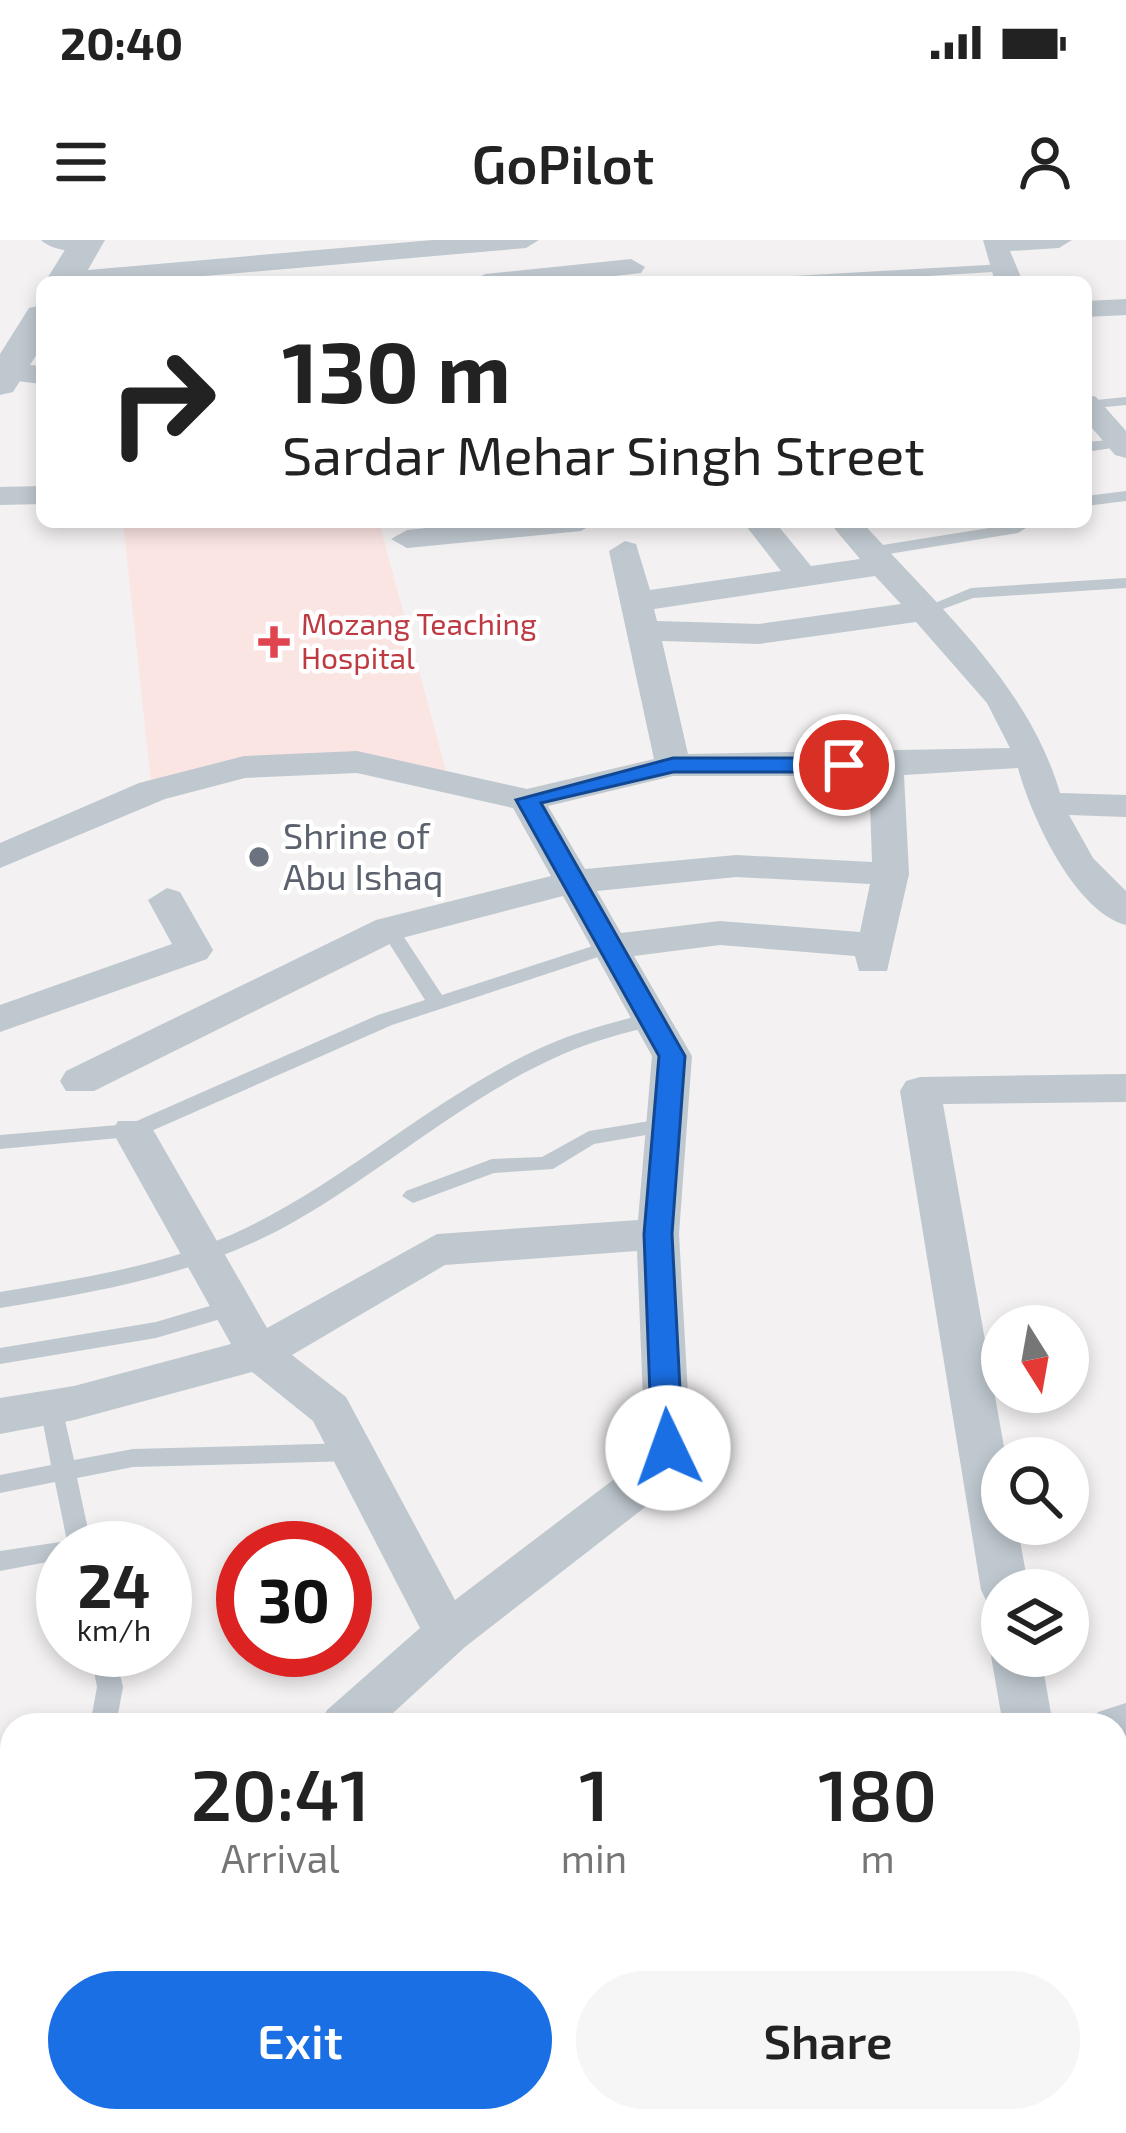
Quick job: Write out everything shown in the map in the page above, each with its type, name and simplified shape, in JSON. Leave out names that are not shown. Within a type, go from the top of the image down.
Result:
[{"type":"street","points":[[174,276],[352,269],[416,245],[526,240]]},
{"type":"street","points":[[609,240],[637,275]]},
{"type":"street","points":[[1007,275],[994,244],[1059,240]]},
{"type":"street","points":[[66,276],[76,241]]},
{"type":"street","points":[[1092,309],[1126,307]]},
{"type":"street","points":[[14,366],[36,327]]},
{"type":"street","points":[[1092,411],[1123,446]]},
{"type":"street","points":[[0,496],[36,496]]},
{"type":"street","points":[[407,539],[520,528]]},
{"type":"street","points":[[764,528],[803,577]]},
{"type":"street","points":[[850,528],[1002,700],[1032,757],[1045,803],[1078,864],[1126,913]]},
{"type":"street","points":[[625,551],[673,765]]},
{"type":"street","points":[[640,616],[876,559]]},
{"type":"street","points":[[640,616],[759,634],[924,611]]},
{"type":"street","points":[[0,857],[152,790],[244,767],[357,762],[527,800],[673,765],[886,765],[1032,757]]},
{"type":"street","points":[[609,947],[720,933],[875,954],[891,874],[886,765]]},
{"type":"street","points":[[358,1713],[448,1633],[655,1474],[668,1448],[658,1234],[662,1126],[672,1056],[527,800]]},
{"type":"street","points":[[1045,803],[1126,806]]},
{"type":"street","points":[[80,1081],[389,929],[573,882],[736,866],[891,874]]},
{"type":"street","points":[[0,1019],[194,950],[167,900]]},
{"type":"street","points":[[1001,1569],[920,1091],[1126,1088]]},
{"type":"street","points":[[134,1131],[259,1353],[330,1409],[448,1633]]},
{"type":"street","points":[[0,1416],[259,1353],[437,1250],[658,1234]]},
{"type":"street","points":[[1020,1677],[1026,1713]]},
{"type":"lane","points":[[964,276],[1007,275]]},
{"type":"lane","points":[[1092,404],[1126,401]]},
{"type":"lane","points":[[1092,447],[1123,446]]},
{"type":"lane","points":[[1092,500],[1126,496]]},
{"type":"lane","points":[[876,559],[1018,528]]},
{"type":"lane","points":[[924,611],[971,593],[1126,583]]},
{"type":"lane","points":[[389,929],[437,1003]]},
{"type":"lane","points":[[0,1142],[134,1131],[437,1003],[609,947]]},
{"type":"lane","points":[[0,1300],[156,1274],[204,1256],[288,1215],[509,1072],[583,1034],[650,1020]]},
{"type":"lane","points":[[412,1196],[492,1166],[546,1164],[589,1138],[662,1126]]},
{"type":"lane","points":[[0,1356],[156,1330],[233,1307]]},
{"type":"lane","points":[[51,1407],[69,1521]]},
{"type":"lane","points":[[0,1484],[133,1458],[352,1452]]},
{"type":"lane","points":[[0,1561],[36,1554]]},
{"type":"lane","points":[[106,1713],[108,1677]]},
{"type":"shaded area","name":"Mozang Teaching Hospital","points":[[124,528],[381,528],[449,782],[357,762],[152,791]]},
{"type":"place","name":"Mozang Teaching Hospital","points":[[274,642]]},
{"type":"place","name":"Shrine of Abu Ishaq","points":[[259,857]]},
{"type":"route","points":[[668,1448],[658,1234],[662,1126],[672,1056],[527,800],[673,765],[844,765]]}]
